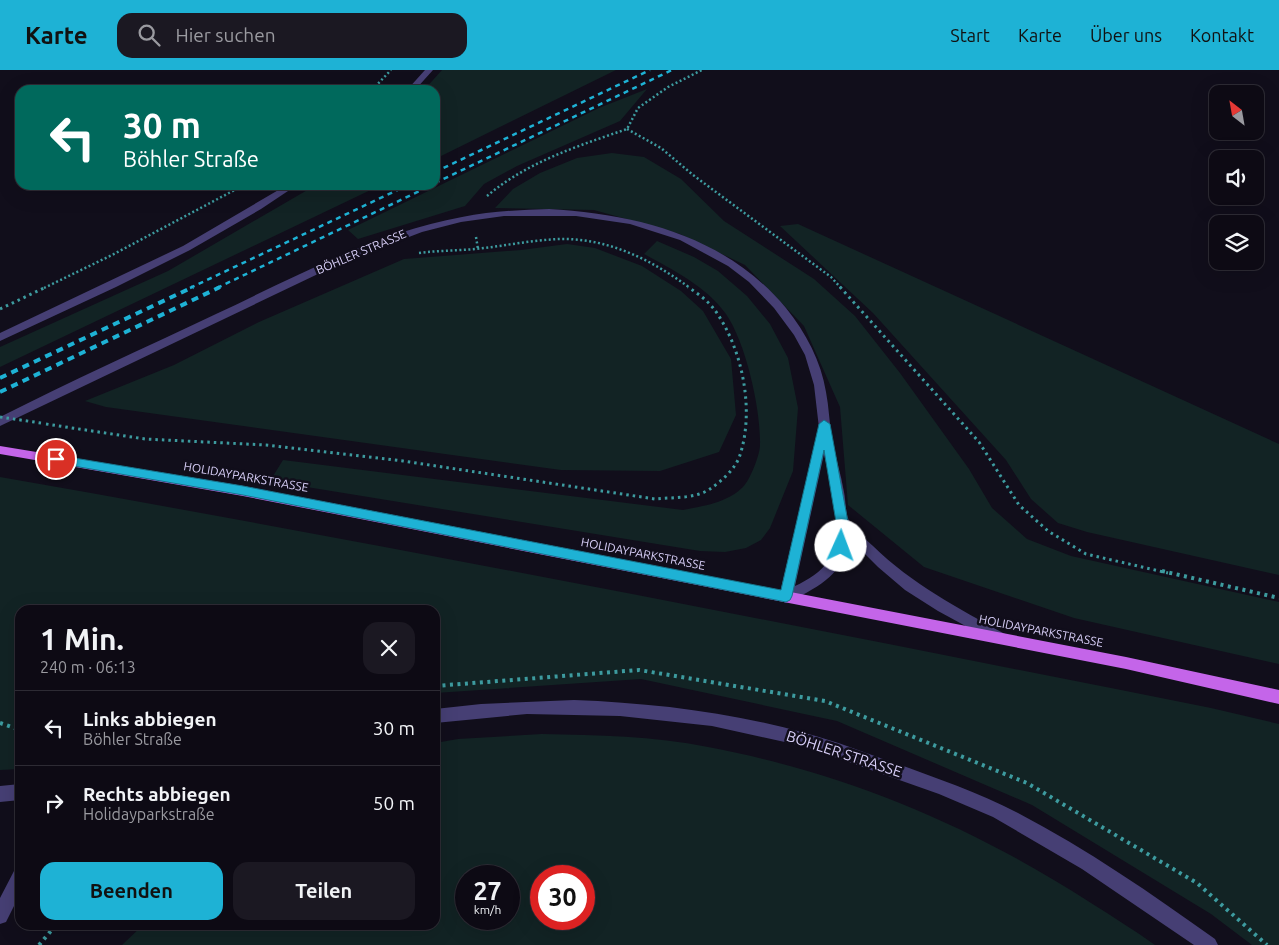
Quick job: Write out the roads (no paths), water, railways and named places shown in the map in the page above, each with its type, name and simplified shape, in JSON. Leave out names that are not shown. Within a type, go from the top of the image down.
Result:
[{"type":"main road","name":"HOLIDAYPARKSTRASSE","points":[[0,450],[243,491],[1126,663],[1279,697]]},
{"type":"street","points":[[416,85],[430,70]]},
{"type":"street","points":[[0,337],[151,266],[225,226],[285,190]]},
{"type":"street","name":"BÖHLER STRASSE","points":[[0,422],[361,250],[416,230],[473,217],[546,212],[606,217],[659,230],[707,250],[750,277],[786,314],[812,358],[822,392],[824,424],[842,522],[841,546],[834,563],[812,584],[786,596]]},
{"type":"street","name":"BÖHLER STRASSE","points":[[786,596],[824,424]]},
{"type":"street","points":[[842,522],[867,550],[910,586],[937,604],[1002,639]]},
{"type":"street","name":"BÖHLER STRASSE","points":[[440,715],[504,708],[596,707],[663,713],[803,739],[943,788],[1011,818],[1157,908],[1209,945]]},
{"type":"street","points":[[0,794],[15,792]]},
{"type":"street","points":[[0,916],[15,887]]},
{"type":"railway","points":[[440,170],[650,70]]},
{"type":"railway","points":[[440,181],[672,70]]},
{"type":"railway","points":[[190,288],[397,190]]},
{"type":"railway","points":[[217,288],[422,190]]},
{"type":"railway","points":[[0,378],[193,287]]},
{"type":"railway","points":[[0,392],[220,287]]}]
